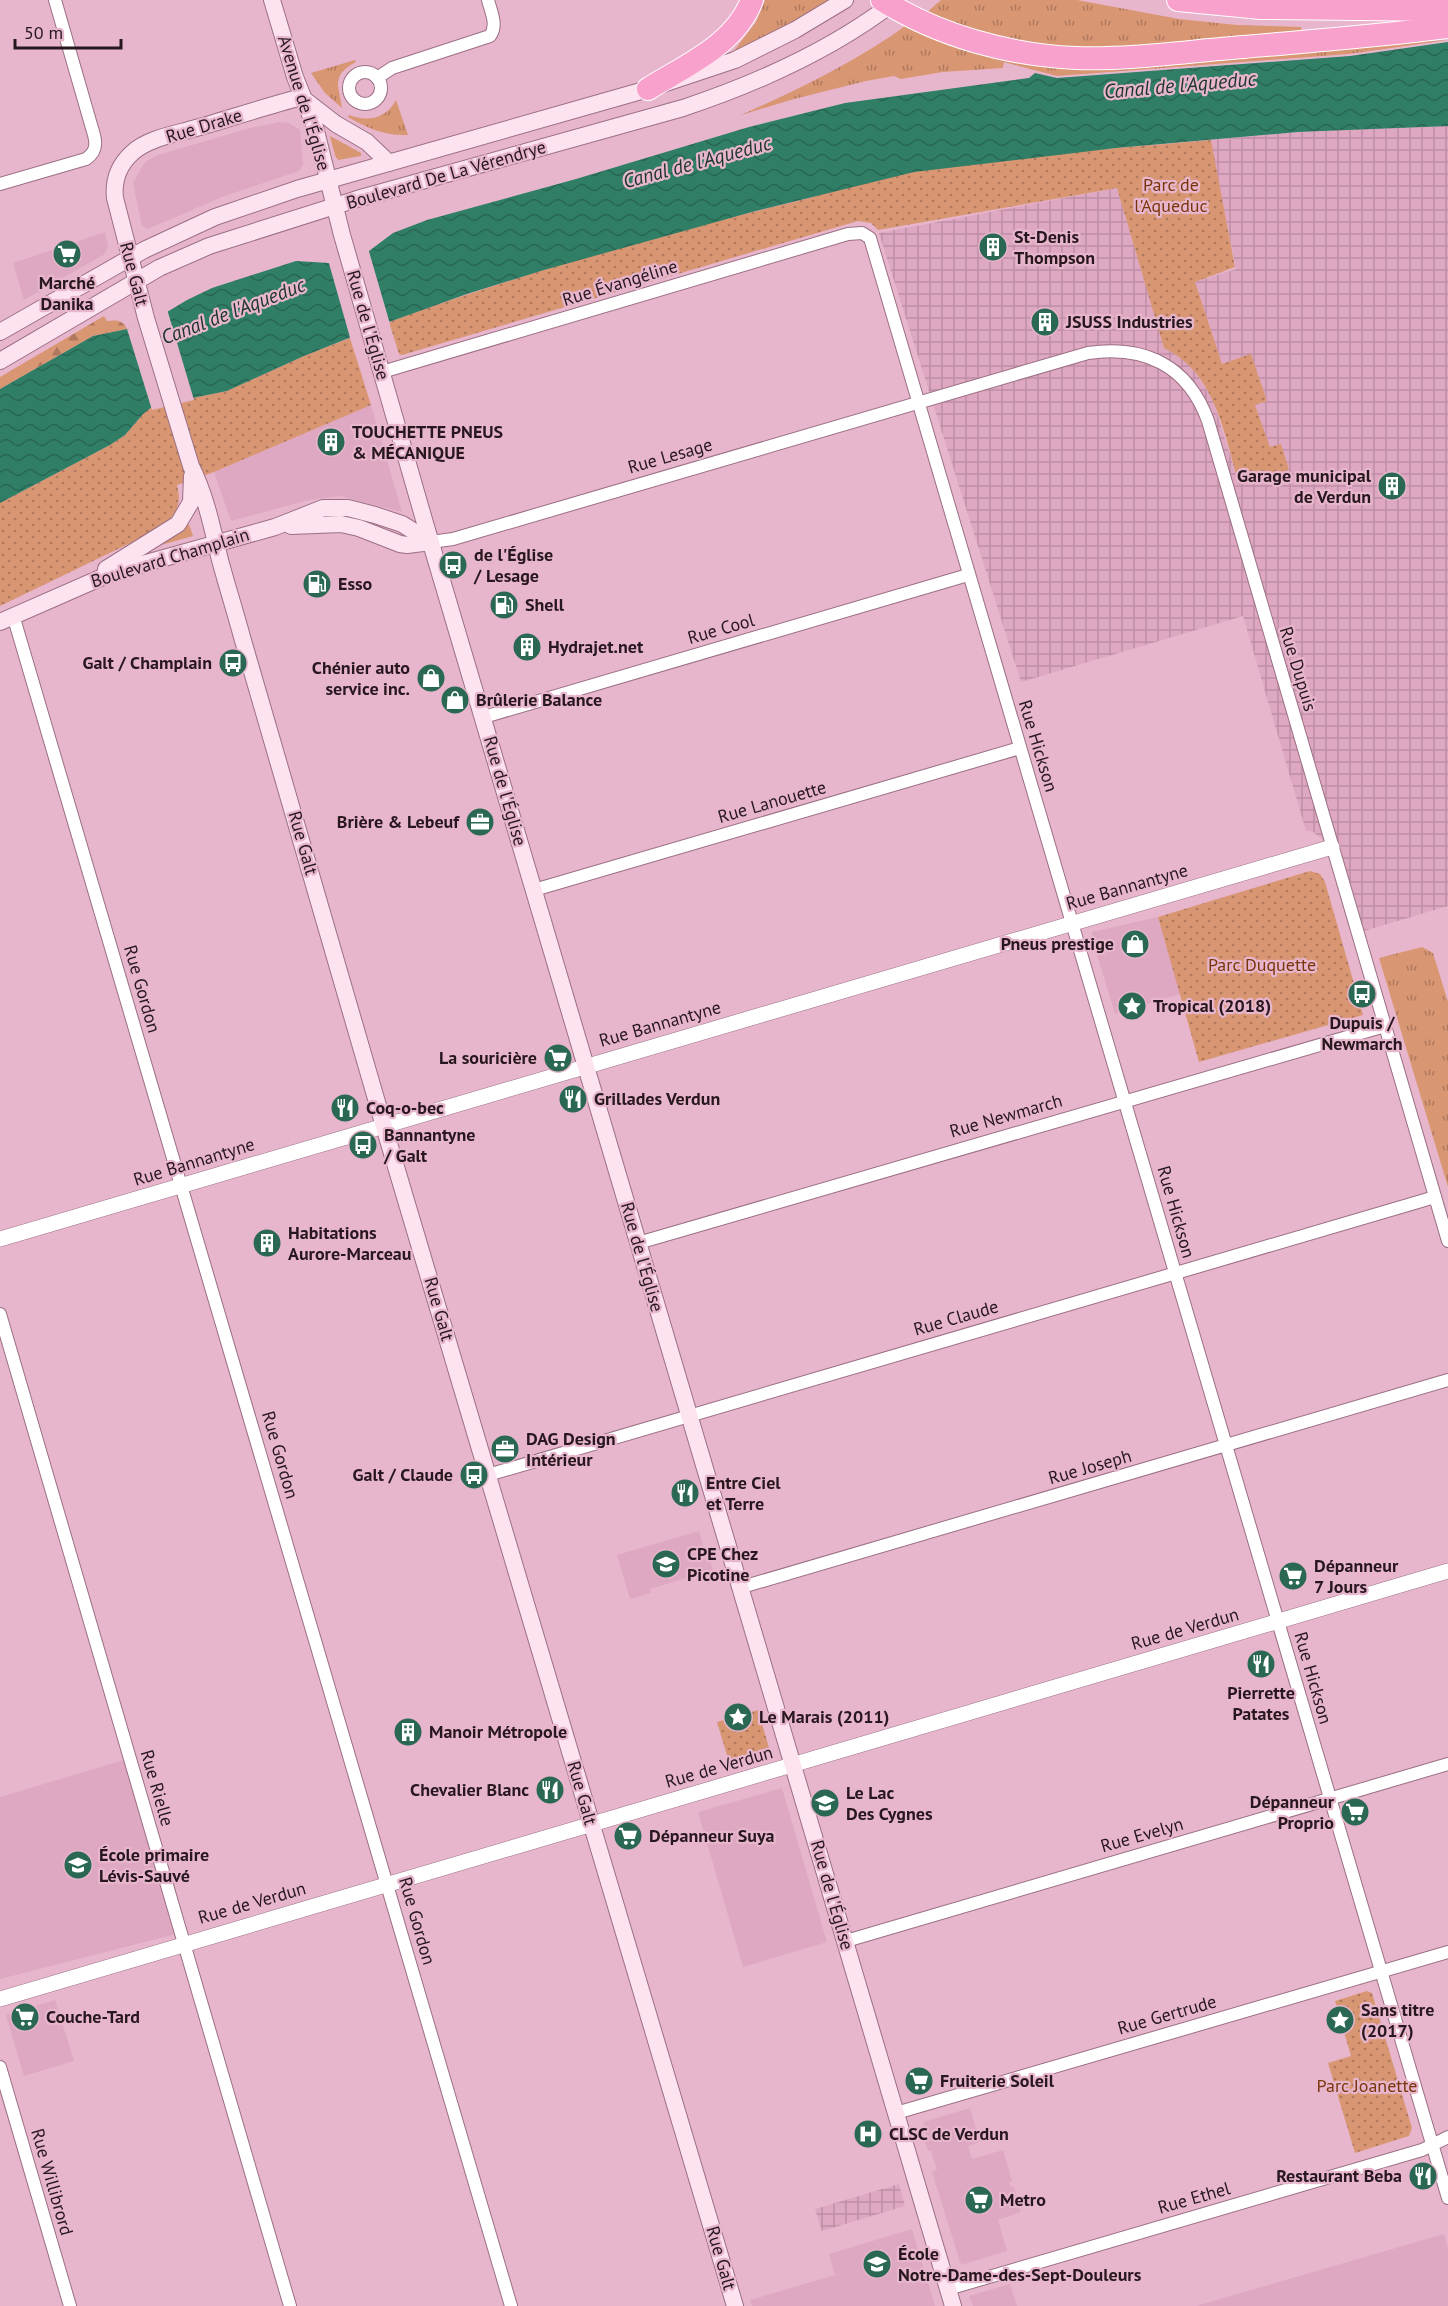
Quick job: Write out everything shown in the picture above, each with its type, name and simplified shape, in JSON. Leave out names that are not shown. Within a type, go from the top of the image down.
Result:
[{"type":"highway","points":[[648,89],[722,43],[741,22],[752,0]]},
{"type":"highway","points":[[1178,0],[1261,8],[1448,10]]},
{"type":"highway","points":[[890,2],[946,31],[997,47],[1076,58],[1175,53],[1384,35],[1448,27]]},
{"type":"main road","name":"Avenue de l'Église","points":[[272,0],[302,98],[315,127],[335,207]]},
{"type":"main road","name":"Boulevard De La Vérendrye","points":[[0,332],[130,258],[215,217],[327,180],[648,89],[735,60],[795,30],[845,0]]},
{"type":"main road","name":"Boulevard De La Vérendrye","points":[[0,361],[168,263],[194,252],[335,207],[719,96],[808,56],[890,2]]},
{"type":"main road","points":[[302,98],[336,124],[367,142],[389,163]]},
{"type":"main road","name":"Rue Drake","points":[[117,173],[132,153],[154,141],[302,98]]},
{"type":"main road","name":"Rue Galt","points":[[117,173],[114,192],[146,318],[191,466],[201,486],[384,1125],[735,2306]]},
{"type":"main road","name":"Rue de l'Église","points":[[335,207],[585,1066],[742,1587],[953,2306]]},
{"type":"main road","points":[[83,584],[178,524],[192,499],[191,466]]},
{"type":"main road","name":"Boulevard Champlain","points":[[7,618],[83,584],[144,562],[275,527],[341,524],[359,528],[400,544],[431,542]]},
{"type":"street","points":[[0,184],[84,160],[93,153],[96,144],[54,0]]},
{"type":"street","points":[[377,78],[392,68],[482,41],[492,34],[494,23],[488,0]]},
{"type":"street","name":"Rue Évangéline","points":[[382,372],[848,234],[862,233],[868,236]]},
{"type":"street","name":"Rue Hickson","points":[[868,236],[872,243],[1448,2198]]},
{"type":"street","name":"Rue Dupuis","points":[[919,402],[1073,357],[1111,350],[1153,358],[1182,378],[1198,399],[1208,421],[1448,1241]]},
{"type":"street","name":"Rue Lesage","points":[[431,542],[453,539],[919,402]]},
{"type":"street","name":"Rue Cool","points":[[483,717],[968,575]]},
{"type":"street","name":"Rue Gordon","points":[[7,618],[181,1186],[511,2306]]},
{"type":"street","name":"Rue Lanouette","points":[[534,890],[1020,748]]},
{"type":"street","name":"Rue Bannantyne","points":[[0,1239],[1332,847]]},
{"type":"street","name":"Rue Newmarch","points":[[638,1243],[1385,1026]]},
{"type":"street","name":"Rue Claude","points":[[488,1474],[1435,1197]]},
{"type":"street","name":"Rue Rielle","points":[[0,1314],[290,2306]]},
{"type":"street","name":"Rue Joseph","points":[[742,1587],[1448,1380]]},
{"type":"street","name":"Rue de Verdun","points":[[0,1999],[1448,1571]]},
{"type":"street","name":"Rue Evelyn","points":[[846,1941],[1448,1764]]},
{"type":"street","name":"Rue Gertrude","points":[[896,2113],[1448,1952]]},
{"type":"street","name":"Rue Willibrord","points":[[0,2067],[70,2306]]},
{"type":"street","name":"Rue Ethel","points":[[948,2289],[1422,2150],[1448,2137]]},
{"type":"shaded area","points":[[280,122],[289,123],[300,130],[303,165],[299,171],[222,197],[148,229],[142,226],[133,183],[145,162],[158,155],[250,128]]},
{"type":"shaded area","points":[[1448,126],[1448,906],[1364,931],[1332,847],[1312,831],[1306,831],[1243,616],[1021,682],[879,233],[1117,188],[1164,347],[1183,359],[1194,370],[1213,400],[1239,484],[1289,470],[1270,448],[1255,405],[1267,401],[1251,355],[1222,365],[1195,282],[1236,269],[1211,140],[1298,132]]},
{"type":"shaded area","points":[[105,232],[108,246],[105,254],[24,300],[13,263]]},
{"type":"shaded area","points":[[371,405],[402,512],[340,496],[309,500],[231,521],[214,472]]},
{"type":"shaded area","points":[[1158,917],[1180,994],[1115,1014],[1092,932]]},
{"type":"shaded area","name":"CPE Chez Picotine","points":[[699,1531],[706,1557],[709,1557],[713,1570],[650,1589],[651,1593],[630,1599],[617,1555]]},
{"type":"shaded area","name":"École primaire Lévis-Sauvé","points":[[124,1760],[176,1934],[0,1979],[0,1797]]},
{"type":"shaded area","points":[[782,1788],[827,1942],[743,1967],[698,1812]]},
{"type":"shaded area","points":[[55,2000],[74,2061],[24,2076],[6,2015]]},
{"type":"shaded area","name":"Metro","points":[[970,2108],[980,2142],[968,2146],[972,2159],[1003,2150],[1012,2181],[1009,2183],[1011,2187],[1014,2187],[1021,2212],[998,2220],[1007,2251],[961,2265],[932,2172],[937,2170],[931,2151],[928,2151],[925,2142],[928,2141],[923,2122]]},
{"type":"shaded area","points":[[899,2184],[905,2206],[822,2231],[815,2209]]},
{"type":"shaded area","name":"École Notre-Dame-des-Sept-Douleurs","points":[[912,2229],[935,2306],[752,2306],[750,2300],[835,2275],[829,2254]]},
{"type":"shaded area","points":[[1444,2234],[1448,2248],[1448,2306],[1196,2306]]},
{"type":"shaded area","points":[[1010,2284],[1017,2306],[973,2306],[969,2296]]},
{"type":"green space","points":[[765,0],[829,0],[787,25],[733,52],[756,22]]},
{"type":"green space","points":[[941,0],[1077,0],[1179,19],[1237,25],[1301,27],[1302,34],[1121,49],[1073,49],[989,36],[925,14]]},
{"type":"green space","points":[[908,24],[974,48],[1372,44],[1448,40],[1349,54],[1057,76],[1004,62],[1003,68],[943,72],[901,79],[894,76],[866,81],[741,115],[827,74],[868,51]]},
{"type":"green space","points":[[355,60],[356,62],[339,77],[338,88],[342,108],[325,93],[311,73]]},
{"type":"green space","points":[[396,100],[408,135],[376,130],[348,117],[349,115],[370,118],[382,115]]},
{"type":"green space","points":[[330,136],[361,153],[361,156],[338,160]]},
{"type":"green space","name":"Parc de l'Aqueduc","points":[[1211,140],[1235,267],[1195,282],[1222,364],[1251,354],[1267,401],[1255,405],[1270,447],[1281,444],[1289,470],[1239,484],[1222,426],[1207,389],[1182,359],[1164,348],[1117,188],[878,230],[871,223],[858,221],[402,355],[399,354],[389,322],[588,256],[896,176],[931,169],[1071,152]]},
{"type":"green space","points":[[104,316],[107,321],[121,322],[127,329],[93,336],[0,389],[0,377]]},
{"type":"green space","points":[[350,338],[371,405],[214,472],[177,485],[179,502],[177,509],[169,520],[157,529],[0,606],[0,503],[110,445],[125,435],[153,406],[227,391]]},
{"type":"green space","points":[[189,524],[193,536],[154,547],[182,530]]},
{"type":"green space","name":"Parc Duquette","points":[[1310,871],[1320,874],[1325,882],[1363,1015],[1199,1062],[1158,917]]},
{"type":"green space","points":[[1422,947],[1433,953],[1448,1002],[1448,1187],[1379,958]]},
{"type":"green space","points":[[758,1710],[770,1751],[729,1762],[717,1722]]},
{"type":"green space","name":"Parc Joanette","points":[[1367,1991],[1372,1993],[1412,2128],[1409,2136],[1355,2153],[1328,2063],[1351,2056],[1335,2001]]},
{"type":"water","name":"Canal de l'Aqueduc","points":[[1448,42],[1448,126],[1298,132],[1116,148],[914,172],[752,212],[467,294],[304,356],[227,391],[153,406],[125,435],[110,445],[0,503],[0,389],[93,336],[127,329],[167,312],[212,288],[296,261],[329,263],[369,251],[393,233],[427,220],[576,179],[749,127],[845,103],[1029,78],[1035,73],[1057,78],[1350,56]]},
{"type":"pier","points":[[368,248],[390,324],[351,341],[328,260]]},
{"type":"pier","points":[[167,309],[194,400],[152,410],[127,329]]},
{"type":"place","name":"St-Denis Thompson","points":[[993,247]]},
{"type":"place","name":"Marché Danika","points":[[67,254]]},
{"type":"place","name":"JSUSS Industries","points":[[1045,322]]},
{"type":"place","name":"TOUCHETTE PNEUS & MÉCANIQUE","points":[[331,442]]},
{"type":"place","name":"Garage municipal de Verdun","points":[[1392,486]]},
{"type":"place","name":"de l'Église / Lesage","points":[[453,565]]},
{"type":"place","name":"Esso","points":[[317,584]]},
{"type":"place","name":"Shell","points":[[504,605]]},
{"type":"place","name":"Hydrajet.net","points":[[527,647]]},
{"type":"place","name":"Galt / Champlain","points":[[233,663]]},
{"type":"place","name":"Chénier auto service inc.","points":[[431,678]]},
{"type":"place","name":"Brûlerie Balance","points":[[455,700]]},
{"type":"place","name":"Brière & Lebeuf","points":[[480,822]]},
{"type":"place","name":"Pneus prestige","points":[[1135,944]]},
{"type":"place","name":"Dupuis / Newmarch","points":[[1362,994]]},
{"type":"place","name":"Tropical (2018)","points":[[1132,1006]]},
{"type":"place","name":"La souricière","points":[[558,1058]]},
{"type":"place","name":"Grillades Verdun","points":[[573,1099]]},
{"type":"place","name":"Coq-o-bec","points":[[345,1108]]},
{"type":"place","name":"Bannantyne / Galt","points":[[363,1145]]},
{"type":"place","name":"Habitations Aurore-Marceau","points":[[267,1243]]},
{"type":"place","name":"DAG Design Intérieur","points":[[505,1449]]},
{"type":"place","name":"Galt / Claude","points":[[474,1475]]},
{"type":"place","name":"Entre Ciel et Terre","points":[[685,1493]]},
{"type":"place","name":"CPE Chez Picotine","points":[[666,1564]]},
{"type":"place","name":"Dépanneur 7 Jours","points":[[1293,1576]]},
{"type":"place","name":"Pierrette Patates","points":[[1261,1664]]},
{"type":"place","name":"Le Marais (2011)","points":[[738,1717]]},
{"type":"place","name":"Manoir Métropole","points":[[408,1732]]},
{"type":"place","name":"Chevalier Blanc","points":[[550,1790]]},
{"type":"place","name":"Le Lac Des Cygnes","points":[[825,1803]]},
{"type":"place","name":"Dépanneur Proprio","points":[[1355,1812]]},
{"type":"place","name":"Dépanneur Suya","points":[[628,1836]]},
{"type":"place","name":"École primaire Lévis-Sauvé","points":[[78,1865]]},
{"type":"place","name":"Couche-Tard","points":[[25,2017]]},
{"type":"place","name":"Sans titre (2017)","points":[[1340,2020]]},
{"type":"place","name":"Fruiterie Soleil","points":[[919,2081]]},
{"type":"place","name":"CLSC de Verdun","points":[[868,2134]]},
{"type":"place","name":"Restaurant Beba","points":[[1423,2176]]},
{"type":"place","name":"Metro","points":[[979,2200]]},
{"type":"place","name":"École Notre-Dame-des-Sept-Douleurs","points":[[877,2264]]}]
